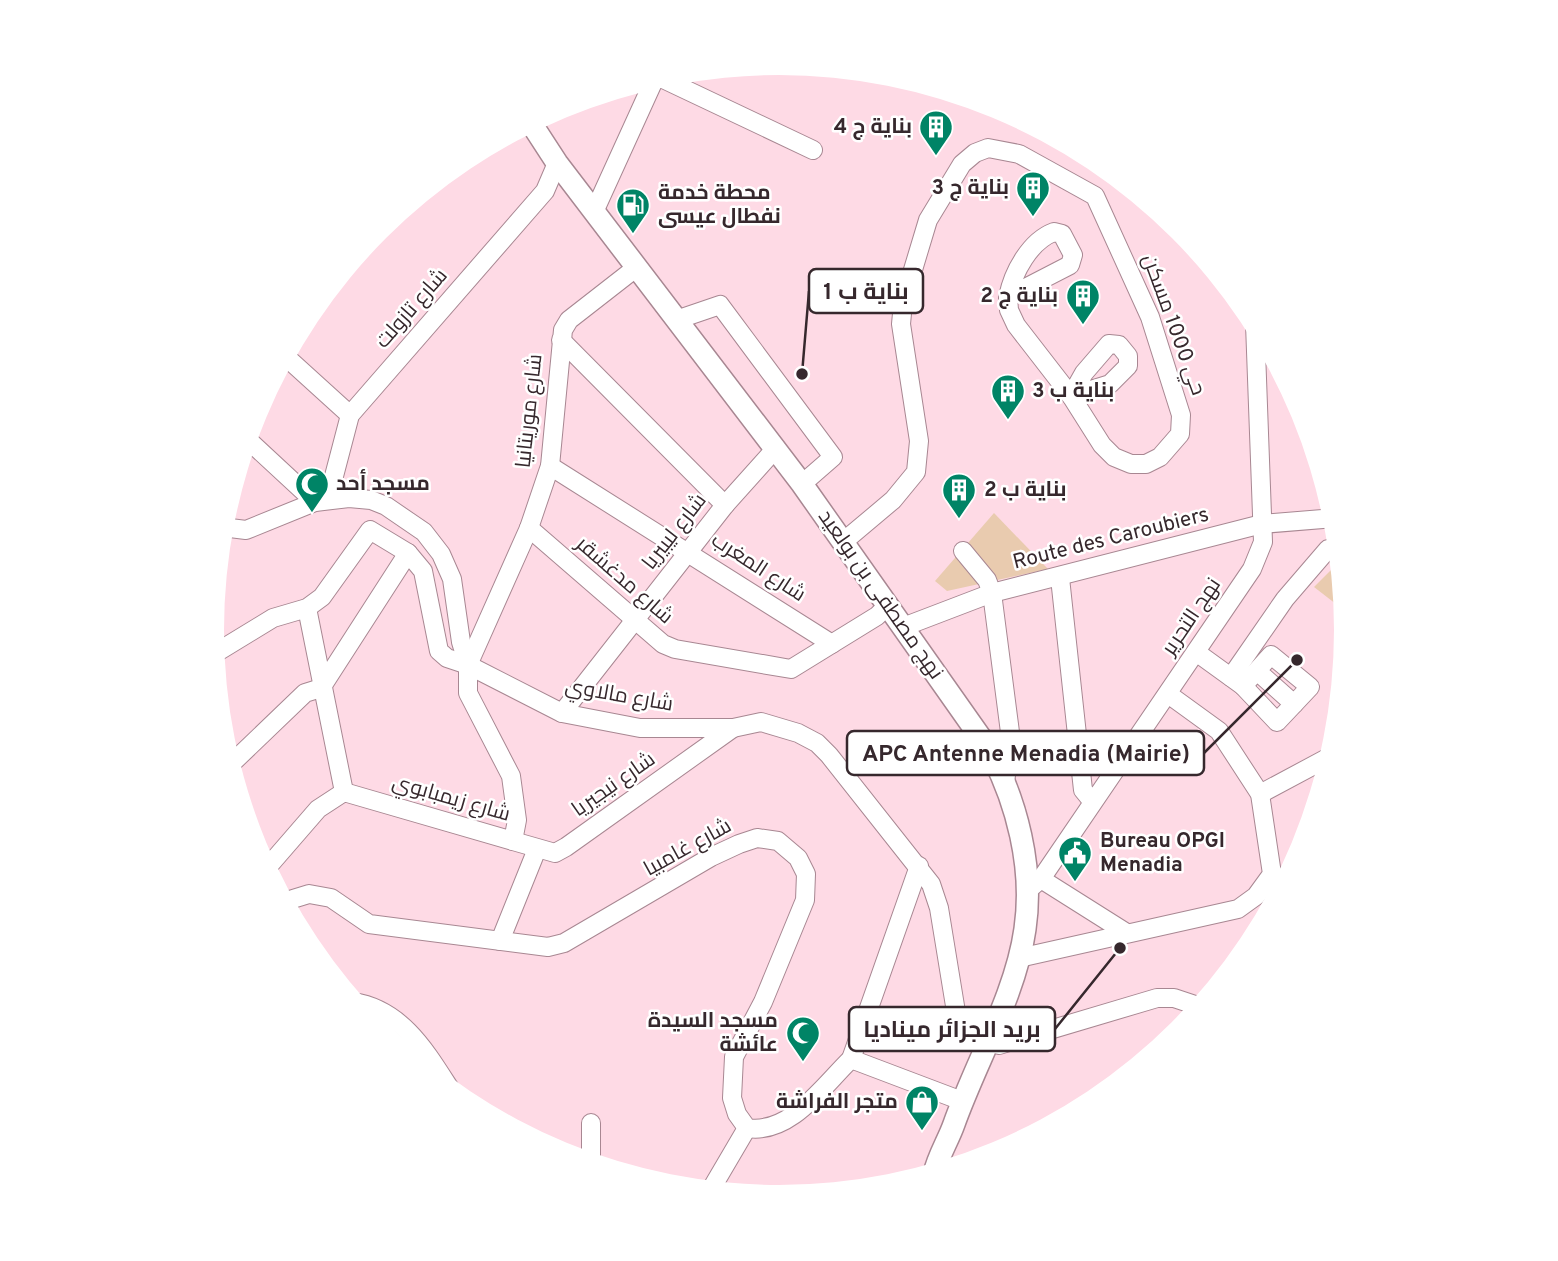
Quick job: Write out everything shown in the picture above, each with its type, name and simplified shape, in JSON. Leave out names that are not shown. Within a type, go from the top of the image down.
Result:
[{"type":"main road","name":"نهج مصطفى بن بولعيد","points":[[537,131],[557,163],[802,484],[988,748],[1005,782],[1034,885],[1019,958],[939,1162]]},
{"type":"main road","name":"نهج مصطفى بن بولعيد","points":[[946,1159],[952,1129]]},
{"type":"street","points":[[675,85],[813,150]]},
{"type":"street","points":[[594,212],[651,91]]},
{"type":"street","name":"حي 1000 مسكن","points":[[843,542],[893,500],[916,472],[919,441],[901,324],[902,303],[928,220],[962,164],[975,153],[988,148],[1019,154],[1095,196],[1150,317],[1181,415],[1180,434],[1160,457],[1146,464],[1131,464],[1114,457],[1102,445],[1070,396],[1016,325],[1009,310],[1009,297]]},
{"type":"street","name":"شارع تازولت","points":[[322,501],[350,415],[545,191],[557,163]]},
{"type":"street","name":"شارع موريتانيا","points":[[468,664],[529,528],[550,466],[561,340],[569,320],[637,267]]},
{"type":"street","points":[[676,320],[720,305],[833,457],[802,484]]},
{"type":"street","points":[[561,340],[725,505]]},
{"type":"street","name":"نهج التحرير","points":[[1034,885],[1252,569],[1263,542],[1256,346]]},
{"type":"street","points":[[293,363],[350,415]]},
{"type":"street","points":[[233,528],[246,530],[322,501],[255,446]]},
{"type":"street","name":"شارع ليبيريا","points":[[562,713],[725,505],[776,448]]},
{"type":"street","name":"شارع المغرب","points":[[550,466],[690,551],[832,644]]},
{"type":"street","name":"شارع زيمبابوي","points":[[322,501],[371,500],[386,506],[424,532],[441,554],[452,579],[461,642],[468,664],[468,692],[511,776],[517,820],[513,841],[344,792]]},
{"type":"street","name":"Route des Caroubiers","points":[[904,627],[992,593],[1060,578],[1262,524],[1323,519]]},
{"type":"street","name":"شارع مدغشقر","points":[[529,528],[663,644],[675,649],[791,669],[877,616],[887,606]]},
{"type":"street","points":[[224,648],[273,618],[307,608],[322,597],[370,530],[408,553],[321,688],[305,693],[239,757]]},
{"type":"street","points":[[1237,682],[1285,599],[1328,549]]},
{"type":"street","points":[[963,551],[987,580],[992,593],[1011,740],[1005,782]]},
{"type":"street","name":"شارع مالاوي","points":[[408,553],[423,571],[439,651],[447,658],[468,664],[562,713],[640,728],[733,728],[761,722],[789,730],[817,743],[931,884],[939,908],[956,1012],[964,1028],[986,1042]]},
{"type":"street","points":[[1060,578],[1083,790],[1092,801]]},
{"type":"street","points":[[274,860],[317,809],[344,792],[307,608]]},
{"type":"street","points":[[1196,652],[1237,682],[1277,722],[1310,687],[1271,655],[1257,671],[1237,682]]},
{"type":"street","points":[[1168,694],[1219,732],[1260,794],[1278,874]]},
{"type":"street","name":"شارع نيجيريا","points":[[513,841],[555,853],[733,728]]},
{"type":"street","points":[[1260,794],[1318,763]]},
{"type":"street","name":"شارع غامبيا","points":[[293,899],[309,894],[331,898],[369,925],[548,947],[564,943],[711,857],[739,844],[757,838],[778,842],[798,858],[806,874],[805,900],[763,1002],[734,1057],[732,1098],[737,1114],[747,1128]]},
{"type":"street","points":[[500,941],[537,849]]},
{"type":"street","points":[[715,1182],[747,1128],[762,1131],[783,1124],[851,1059],[919,866]]},
{"type":"street","points":[[1019,958],[1125,932],[1238,909],[1274,882]]},
{"type":"street","points":[[1034,885],[1125,932]]},
{"type":"street","points":[[986,1042],[999,1045],[1157,998],[1174,998],[1190,1003]]},
{"type":"street","points":[[371,1007],[382,1010],[407,1030],[430,1062]]},
{"type":"street","points":[[851,1059],[962,1101]]},
{"type":"street","points":[[591,1123],[591,1152]]},
{"type":"shaded area","points":[[994,513],[1048,569],[947,591],[935,581]]},
{"type":"shaded area","points":[[1330,571],[1333,602],[1314,587]]},
{"type":"place","name":"بناية ج 4","points":[[936,157]]},
{"type":"place","name":"بناية ج 3","points":[[1033,218]]},
{"type":"place","name":"محطة خدمة نفطال عيسى","points":[[633,235]]},
{"type":"place","name":"بناية ج 2","points":[[1083,326]]},
{"type":"place","name":"بناية ب 1","points":[[802,374]]},
{"type":"place","name":"بناية ب 3","points":[[1008,421]]},
{"type":"place","name":"مسجد أحد","points":[[312,514]]},
{"type":"place","name":"بناية ب 2","points":[[959,520]]},
{"type":"place","name":"APC Antenne Menadia (Mairie)","points":[[1297,660]]},
{"type":"place","name":"Bureau OPGI Menadia","points":[[1075,883]]},
{"type":"place","name":"بريد الجزائر ميناديا","points":[[1120,948]]},
{"type":"place","name":"مسجد السيدة عائشة","points":[[803,1063]]},
{"type":"place","name":"متجر الفراشة","points":[[922,1132]]}]
